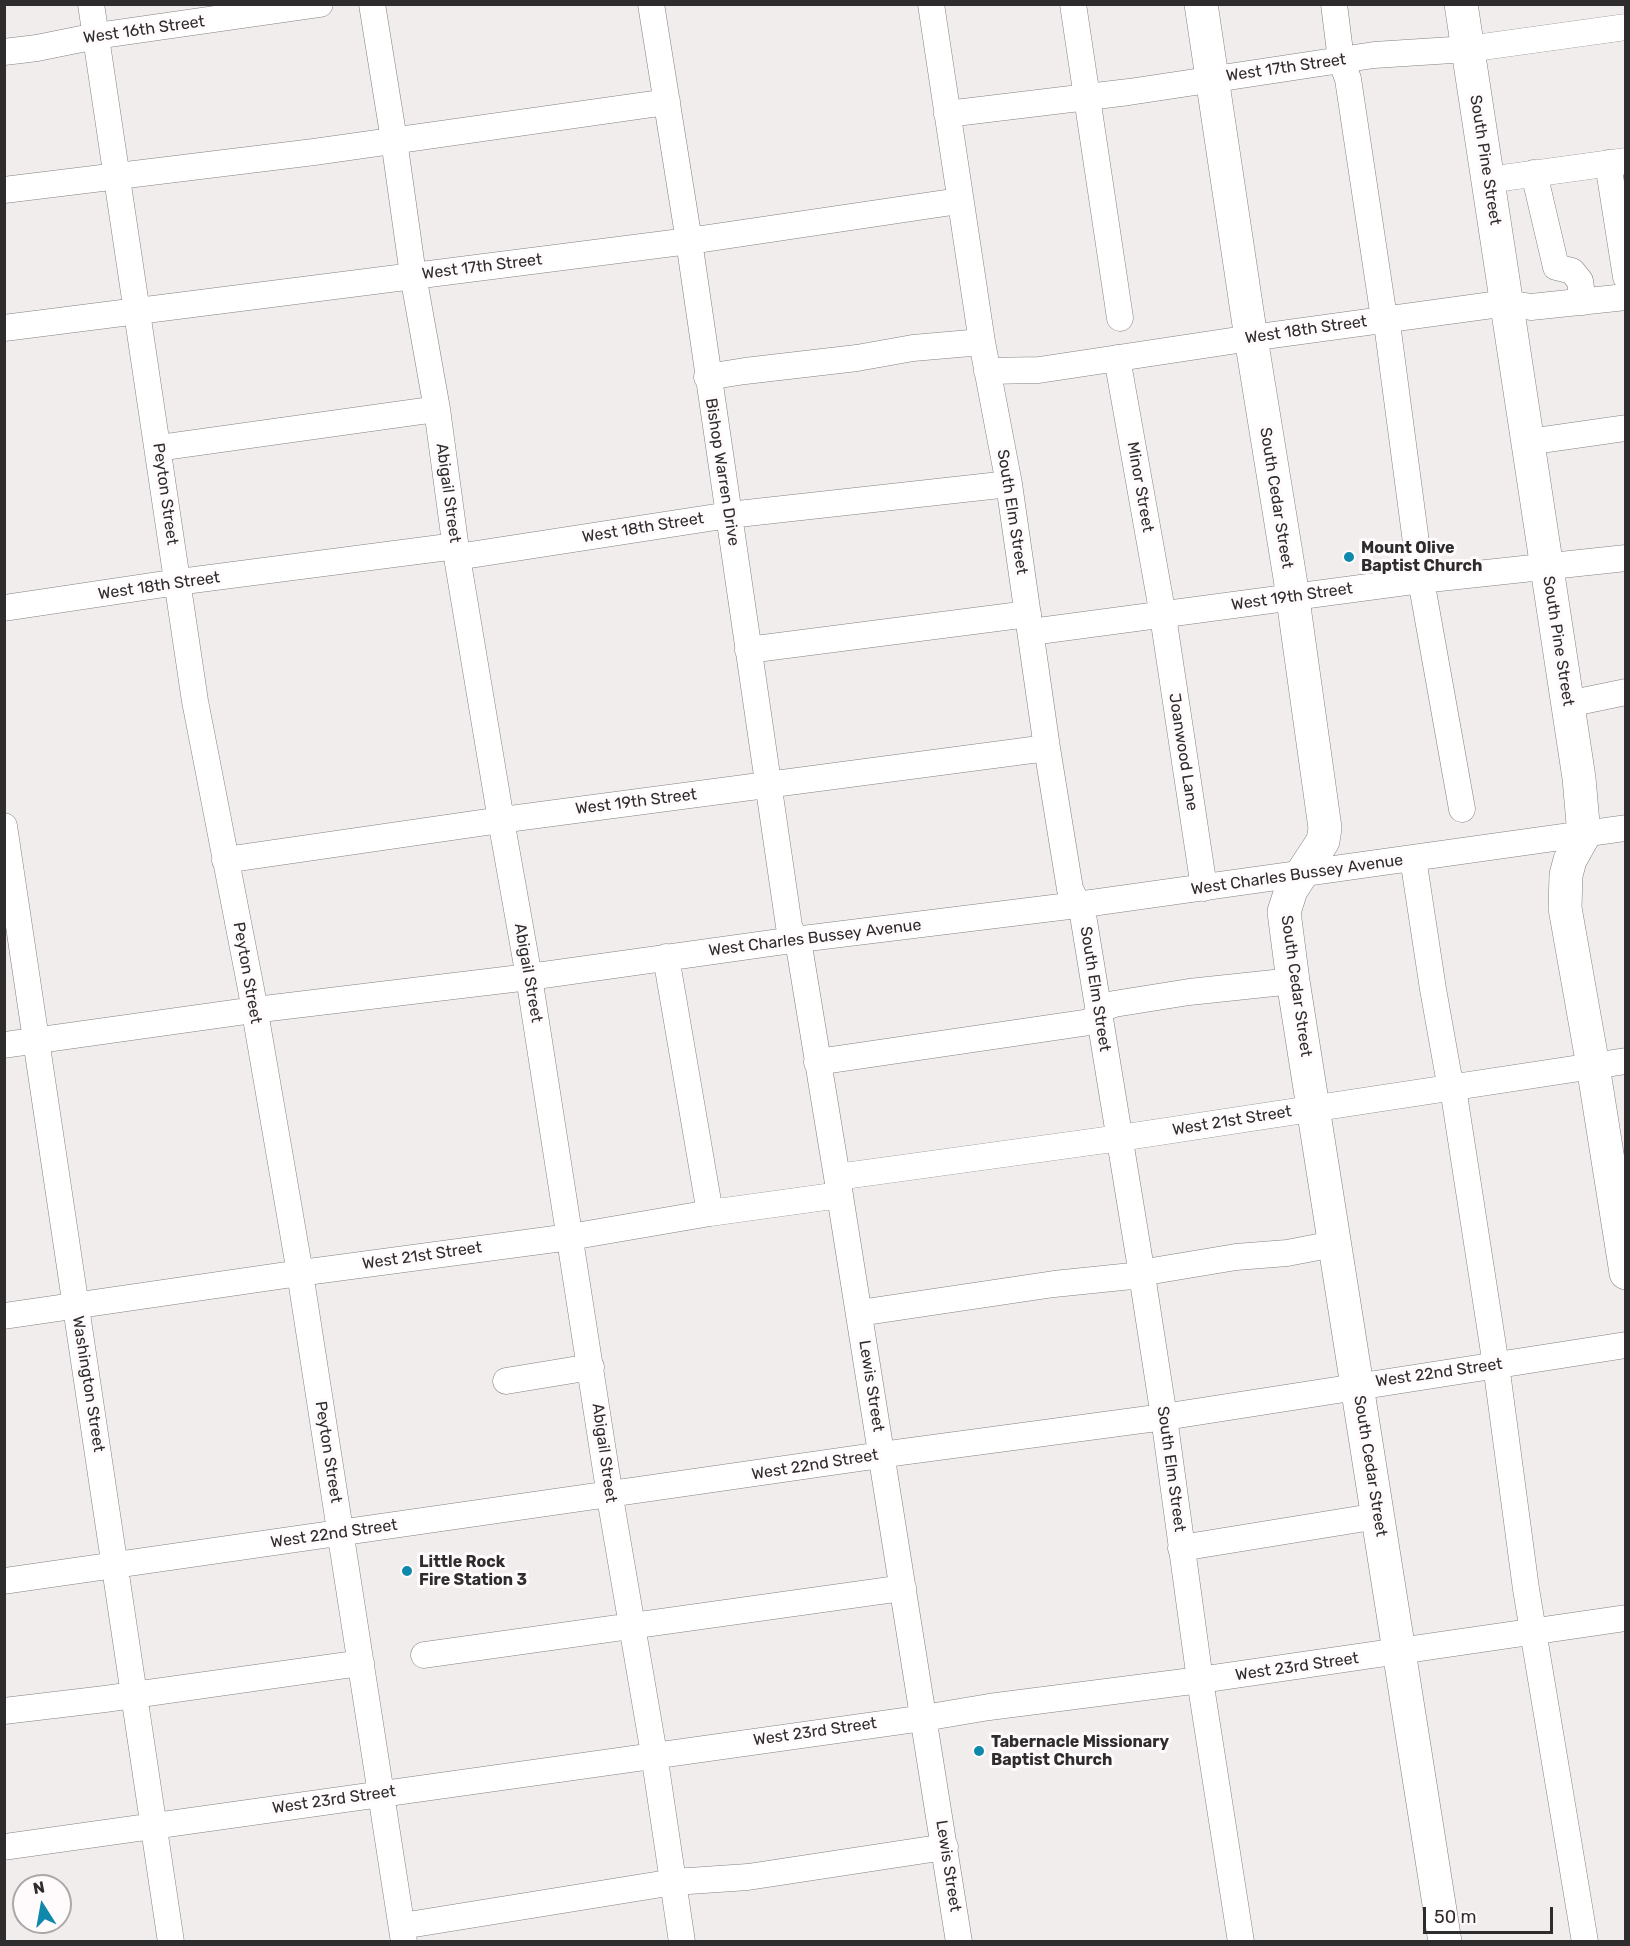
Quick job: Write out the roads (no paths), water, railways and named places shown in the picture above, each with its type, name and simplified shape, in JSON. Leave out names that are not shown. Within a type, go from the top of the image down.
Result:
[{"type":"main road","name":"South Cedar Street","points":[[1201,4],[1293,597],[1326,828],[1323,842],[1300,874],[1284,912],[1445,1941]]},
{"type":"main road","name":"South Pine Street","points":[[1461,4],[1568,704],[1584,835]]},
{"type":"main road","points":[[1584,835],[1570,860],[1566,875],[1565,908],[1626,1273]]},
{"type":"street","name":"Peyton Street","points":[[92,4],[195,701],[254,1010],[300,1273],[403,1934]]},
{"type":"street","name":"West 16th Street","points":[[4,52],[96,36],[320,4]]},
{"type":"street","name":"Abigail Street","points":[[372,4],[457,551],[529,977],[682,1941]]},
{"type":"street","name":"Bishop Warren Drive","points":[[651,4],[689,242],[707,377],[789,926],[793,940]]},
{"type":"street","name":"South Elm Street","points":[[931,4],[959,201],[987,371],[1009,484],[1070,889],[1083,915],[1142,1275],[1237,1941]]},
{"type":"street","points":[[1073,4],[1120,318]]},
{"type":"street","points":[[1334,4],[1341,60],[1348,80],[1386,320],[1421,580],[1462,809]]},
{"type":"street","name":"West 17th Street","points":[[947,114],[1087,98],[1374,55],[1468,49],[1626,27]]},
{"type":"street","points":[[4,189],[314,152],[667,102]]},
{"type":"street","points":[[1488,180],[1617,162],[1626,277]]},
{"type":"street","points":[[1531,173],[1556,267],[1572,271],[1580,280],[1583,302]]},
{"type":"street","name":"West 17th Street","points":[[4,328],[689,242],[959,201]]},
{"type":"street","name":"West 18th Street","points":[[987,371],[1039,370],[1507,303],[1531,307],[1626,297]]},
{"type":"street","points":[[707,377],[857,358],[913,348],[982,342]]},
{"type":"street","name":"Minor Street","points":[[1117,358],[1163,616]]},
{"type":"street","points":[[159,448],[436,409]]},
{"type":"street","points":[[1528,442],[1626,428]]},
{"type":"street","name":"West 18th Street","points":[[4,608],[178,582],[457,551],[729,515],[1009,484]]},
{"type":"street","name":"West 19th Street","points":[[748,650],[1030,623],[1163,616],[1421,580],[1626,558]]},
{"type":"street","name":"Joanwood Lane","points":[[1163,616],[1204,888]]},
{"type":"street","points":[[1568,704],[1626,692]]},
{"type":"street","name":"West 19th Street","points":[[225,860],[501,820],[1047,748]]},
{"type":"street","name":"Washington Street","points":[[4,826],[171,1941]]},
{"type":"street","name":"West Charles Bussey Avenue","points":[[4,1045],[254,1010],[529,977],[793,940],[1077,905],[1626,828]]},
{"type":"street","points":[[1413,858],[1433,989],[1448,1073],[1453,1088],[1496,1365],[1533,1632],[1585,1941]]},
{"type":"street","name":"Lewis Street","points":[[793,940],[800,952],[839,1186],[959,1941]]},
{"type":"street","points":[[666,957],[710,1213]]},
{"type":"street","points":[[817,1062],[1090,1022],[1106,1007],[1114,1004],[1190,992],[1293,981]]},
{"type":"street","name":"West 21st Street","points":[[4,1316],[570,1237],[710,1213],[839,1186],[1120,1138],[1626,1061]]},
{"type":"street","points":[[859,1313],[1054,1284],[1142,1275],[1152,1271],[1215,1260],[1287,1253],[1335,1245]]},
{"type":"street","name":"West 22nd Street","points":[[4,1581],[881,1455],[1164,1417],[1357,1385],[1626,1345]]},
{"type":"street","points":[[506,1381],[591,1367]]},
{"type":"street","points":[[1181,1548],[1378,1516]]},
{"type":"street","points":[[424,1655],[903,1588]]},
{"type":"street","name":"West 23rd Street","points":[[4,1847],[989,1707],[1399,1652],[1626,1618]]},
{"type":"street","points":[[4,1711],[361,1663]]},
{"type":"street","points":[[403,1934],[674,1882],[748,1877],[945,1847]]},
{"type":"place","name":"Mount Olive Baptist Church","points":[[1349,557]]},
{"type":"place","name":"Little Rock Fire Station 3","points":[[407,1571]]},
{"type":"place","name":"Tabernacle Missionary Baptist Church","points":[[979,1751]]}]
